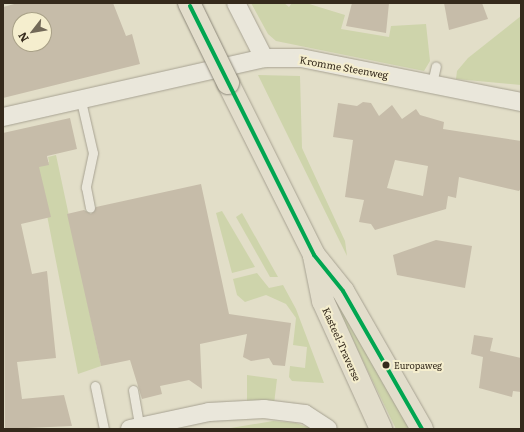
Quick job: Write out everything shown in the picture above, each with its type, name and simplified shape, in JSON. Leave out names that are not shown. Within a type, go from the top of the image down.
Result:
[{"type":"main road","name":"Kasteel-Traverse","points":[[188,3],[314,255],[343,290],[422,429]]},
{"type":"main road","name":"Kasteel-Traverse","points":[[314,255],[322,301],[381,429]]},
{"type":"street","points":[[236,3],[264,58]]},
{"type":"street","name":"Kromme Steenweg","points":[[3,117],[81,101],[264,58],[301,58],[521,102]]},
{"type":"street","points":[[134,427],[209,412],[264,409],[305,414],[328,429]]},
{"type":"lane","points":[[432,83],[436,66]]},
{"type":"lane","points":[[81,101],[93,153],[86,187],[90,208]]},
{"type":"lane","points":[[95,386],[104,429]]},
{"type":"lane","points":[[133,390],[134,427]]},
{"type":"green space","points":[[251,3],[284,3],[289,7],[292,3],[306,3],[345,15],[341,29],[389,37],[391,26],[426,24],[430,61],[424,71],[276,41],[268,34]]},
{"type":"green space","points":[[521,16],[521,85],[456,79],[457,71],[468,58]]},
{"type":"green space","points":[[258,75],[300,76],[302,148],[345,241],[347,256]]},
{"type":"green space","points":[[56,155],[101,366],[78,374],[37,164],[49,162],[48,157]]},
{"type":"green space","points":[[222,211],[255,267],[232,273],[216,213]]},
{"type":"green space","points":[[242,213],[278,277],[270,277],[236,217]]},
{"type":"green space","points":[[257,273],[269,288],[283,285],[296,309],[324,383],[292,381],[289,377],[290,366],[305,368],[307,347],[293,345],[296,318],[286,304],[266,295],[245,302],[237,295],[233,279]]},
{"type":"green space","points":[[332,288],[415,429],[396,429],[328,289]]},
{"type":"green space","points":[[247,375],[277,379],[274,404],[247,402]]},
{"type":"green space","points":[[273,421],[296,423],[313,429],[225,429]]},
{"type":"building","points":[[18,3],[113,3],[126,36],[132,34],[140,64],[3,98],[3,7]]},
{"type":"building","points":[[352,3],[389,3],[386,33],[346,26]]},
{"type":"building","points":[[444,3],[482,3],[488,19],[449,30]]},
{"type":"building","points":[[363,102],[371,103],[379,116],[392,105],[402,119],[416,109],[420,115],[444,122],[443,129],[521,141],[521,188],[519,191],[459,177],[456,198],[448,196],[446,209],[375,230],[371,224],[359,222],[364,200],[345,197],[353,140],[333,137],[338,103],[357,106]],"holes":[[[395,160],[428,166],[423,196],[387,188]]]},
{"type":"building","points":[[70,118],[77,149],[47,156],[49,165],[39,167],[51,217],[21,224],[32,274],[47,271],[56,358],[17,362],[22,399],[64,395],[72,426],[5,429],[3,133]]},
{"type":"building","points":[[201,184],[229,314],[291,323],[285,366],[273,365],[269,358],[251,361],[243,357],[247,334],[200,344],[202,389],[189,380],[160,386],[162,394],[142,399],[130,360],[101,366],[67,214],[84,210],[91,214],[96,207]]},
{"type":"building","points":[[436,240],[472,246],[465,288],[397,275],[393,255]]},
{"type":"building","points":[[474,335],[493,338],[490,351],[521,358],[521,392],[513,391],[512,397],[479,388],[483,357],[471,354]]},
{"type":"transit line","points":[[190,6],[314,255],[343,291],[422,429]]},
{"type":"place","name":"Europaweg","points":[[386,365]]}]
